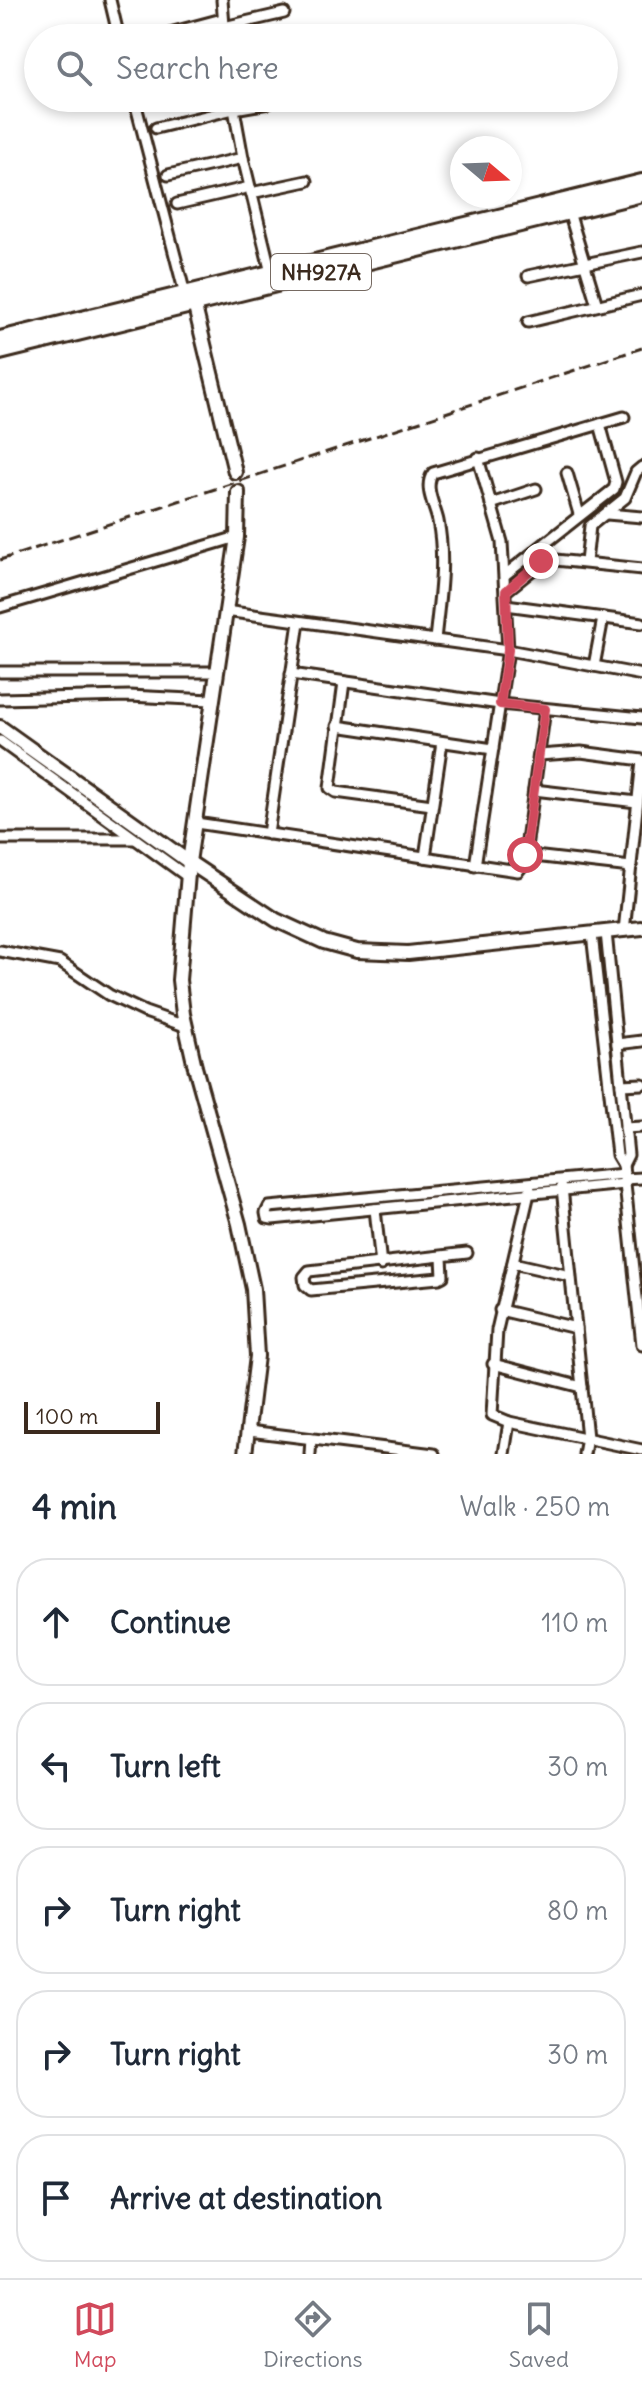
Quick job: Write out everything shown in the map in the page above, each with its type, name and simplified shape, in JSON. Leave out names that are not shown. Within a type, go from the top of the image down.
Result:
[{"type":"highway","name":"NH927A","points":[[0,352],[271,273],[642,182]]},
{"type":"highway","name":"NH927A","points":[[0,339],[642,194]]},
{"type":"main road","points":[[190,298],[235,472]]},
{"type":"main road","points":[[238,492],[237,537],[189,862],[179,980],[185,1026],[239,1224],[253,1289],[257,1356],[245,1454]]},
{"type":"main road","points":[[0,727],[189,862],[276,920],[312,937],[357,951],[408,953],[642,928]]},
{"type":"street","points":[[110,0],[116,24]]},
{"type":"street","points":[[222,0],[224,24]]},
{"type":"street","points":[[240,24],[284,13]]},
{"type":"street","points":[[138,112],[190,298]]},
{"type":"street","points":[[156,128],[205,112]]},
{"type":"street","points":[[235,112],[271,273]]},
{"type":"street","points":[[168,175],[243,158]]},
{"type":"street","points":[[177,204],[307,181]]},
{"type":"street","points":[[569,212],[597,305]]},
{"type":"street","points":[[528,276],[642,252]]},
{"type":"street","points":[[528,322],[642,295]]},
{"type":"street","points":[[435,640],[443,562],[428,481],[433,473],[624,417]]},
{"type":"street","points":[[505,575],[614,489],[616,485],[600,424]]},
{"type":"street","points":[[475,866],[508,650],[502,542],[478,458]]},
{"type":"street","points":[[586,562],[590,526],[628,495],[636,472],[642,467]]},
{"type":"street","points":[[567,473],[579,514]]},
{"type":"street","points":[[491,504],[536,489]]},
{"type":"street","points":[[607,514],[642,517]]},
{"type":"street","points":[[0,607],[237,537]]},
{"type":"street","points":[[506,591],[546,559],[642,569]]},
{"type":"street","points":[[506,605],[642,623]]},
{"type":"street","points":[[225,611],[508,650],[642,675]]},
{"type":"street","points":[[594,666],[603,618]]},
{"type":"street","points":[[268,834],[299,622]]},
{"type":"street","points":[[0,672],[216,672]]},
{"type":"street","points":[[291,674],[500,704],[642,718]]},
{"type":"street","points":[[344,682],[330,784],[333,791],[432,805]]},
{"type":"street","points":[[0,699],[129,696],[211,700]]},
{"type":"street","points":[[196,823],[513,873],[521,869],[525,855],[545,709]]},
{"type":"street","points":[[337,726],[493,749]]},
{"type":"street","points":[[0,741],[188,877]]},
{"type":"street","points":[[425,857],[442,742]]},
{"type":"street","points":[[539,755],[581,752],[642,760],[624,931]]},
{"type":"street","points":[[534,790],[637,802]]},
{"type":"street","points":[[0,839],[135,839]]},
{"type":"street","points":[[525,855],[631,867]]},
{"type":"street","points":[[606,932],[628,1155],[624,1176]]},
{"type":"street","points":[[592,934],[617,1155],[624,1176],[642,1345]]},
{"type":"street","points":[[0,951],[60,962],[109,995],[185,1026]]},
{"type":"street","points":[[617,1044],[642,1041]]},
{"type":"street","points":[[621,1085],[642,1084]]},
{"type":"street","points":[[625,1128],[642,1127]]},
{"type":"street","points":[[562,1185],[532,1182],[269,1207],[266,1213],[267,1218],[272,1219],[529,1194],[562,1185],[624,1176],[642,1178]]},
{"type":"street","points":[[532,1182],[500,1310],[493,1364],[492,1415],[509,1422],[642,1450]]},
{"type":"street","points":[[562,1185],[587,1438],[584,1454]]},
{"type":"street","points":[[375,1209],[381,1265]]},
{"type":"street","points":[[442,1258],[443,1276],[439,1278],[311,1290],[305,1285],[304,1277],[309,1271],[467,1253]]},
{"type":"street","points":[[513,1263],[570,1276]]},
{"type":"street","points":[[500,1310],[576,1328]]},
{"type":"street","points":[[493,1364],[582,1387]]},
{"type":"street","points":[[504,1454],[509,1422]]},
{"type":"street","points":[[249,1431],[369,1451],[434,1454]]},
{"type":"street","points":[[310,1454],[311,1439]]},
{"type":"railway","points":[[0,560],[642,348]]},
{"type":"route","points":[[525,855],[545,709],[500,704],[508,650],[506,591],[541,561]]}]
